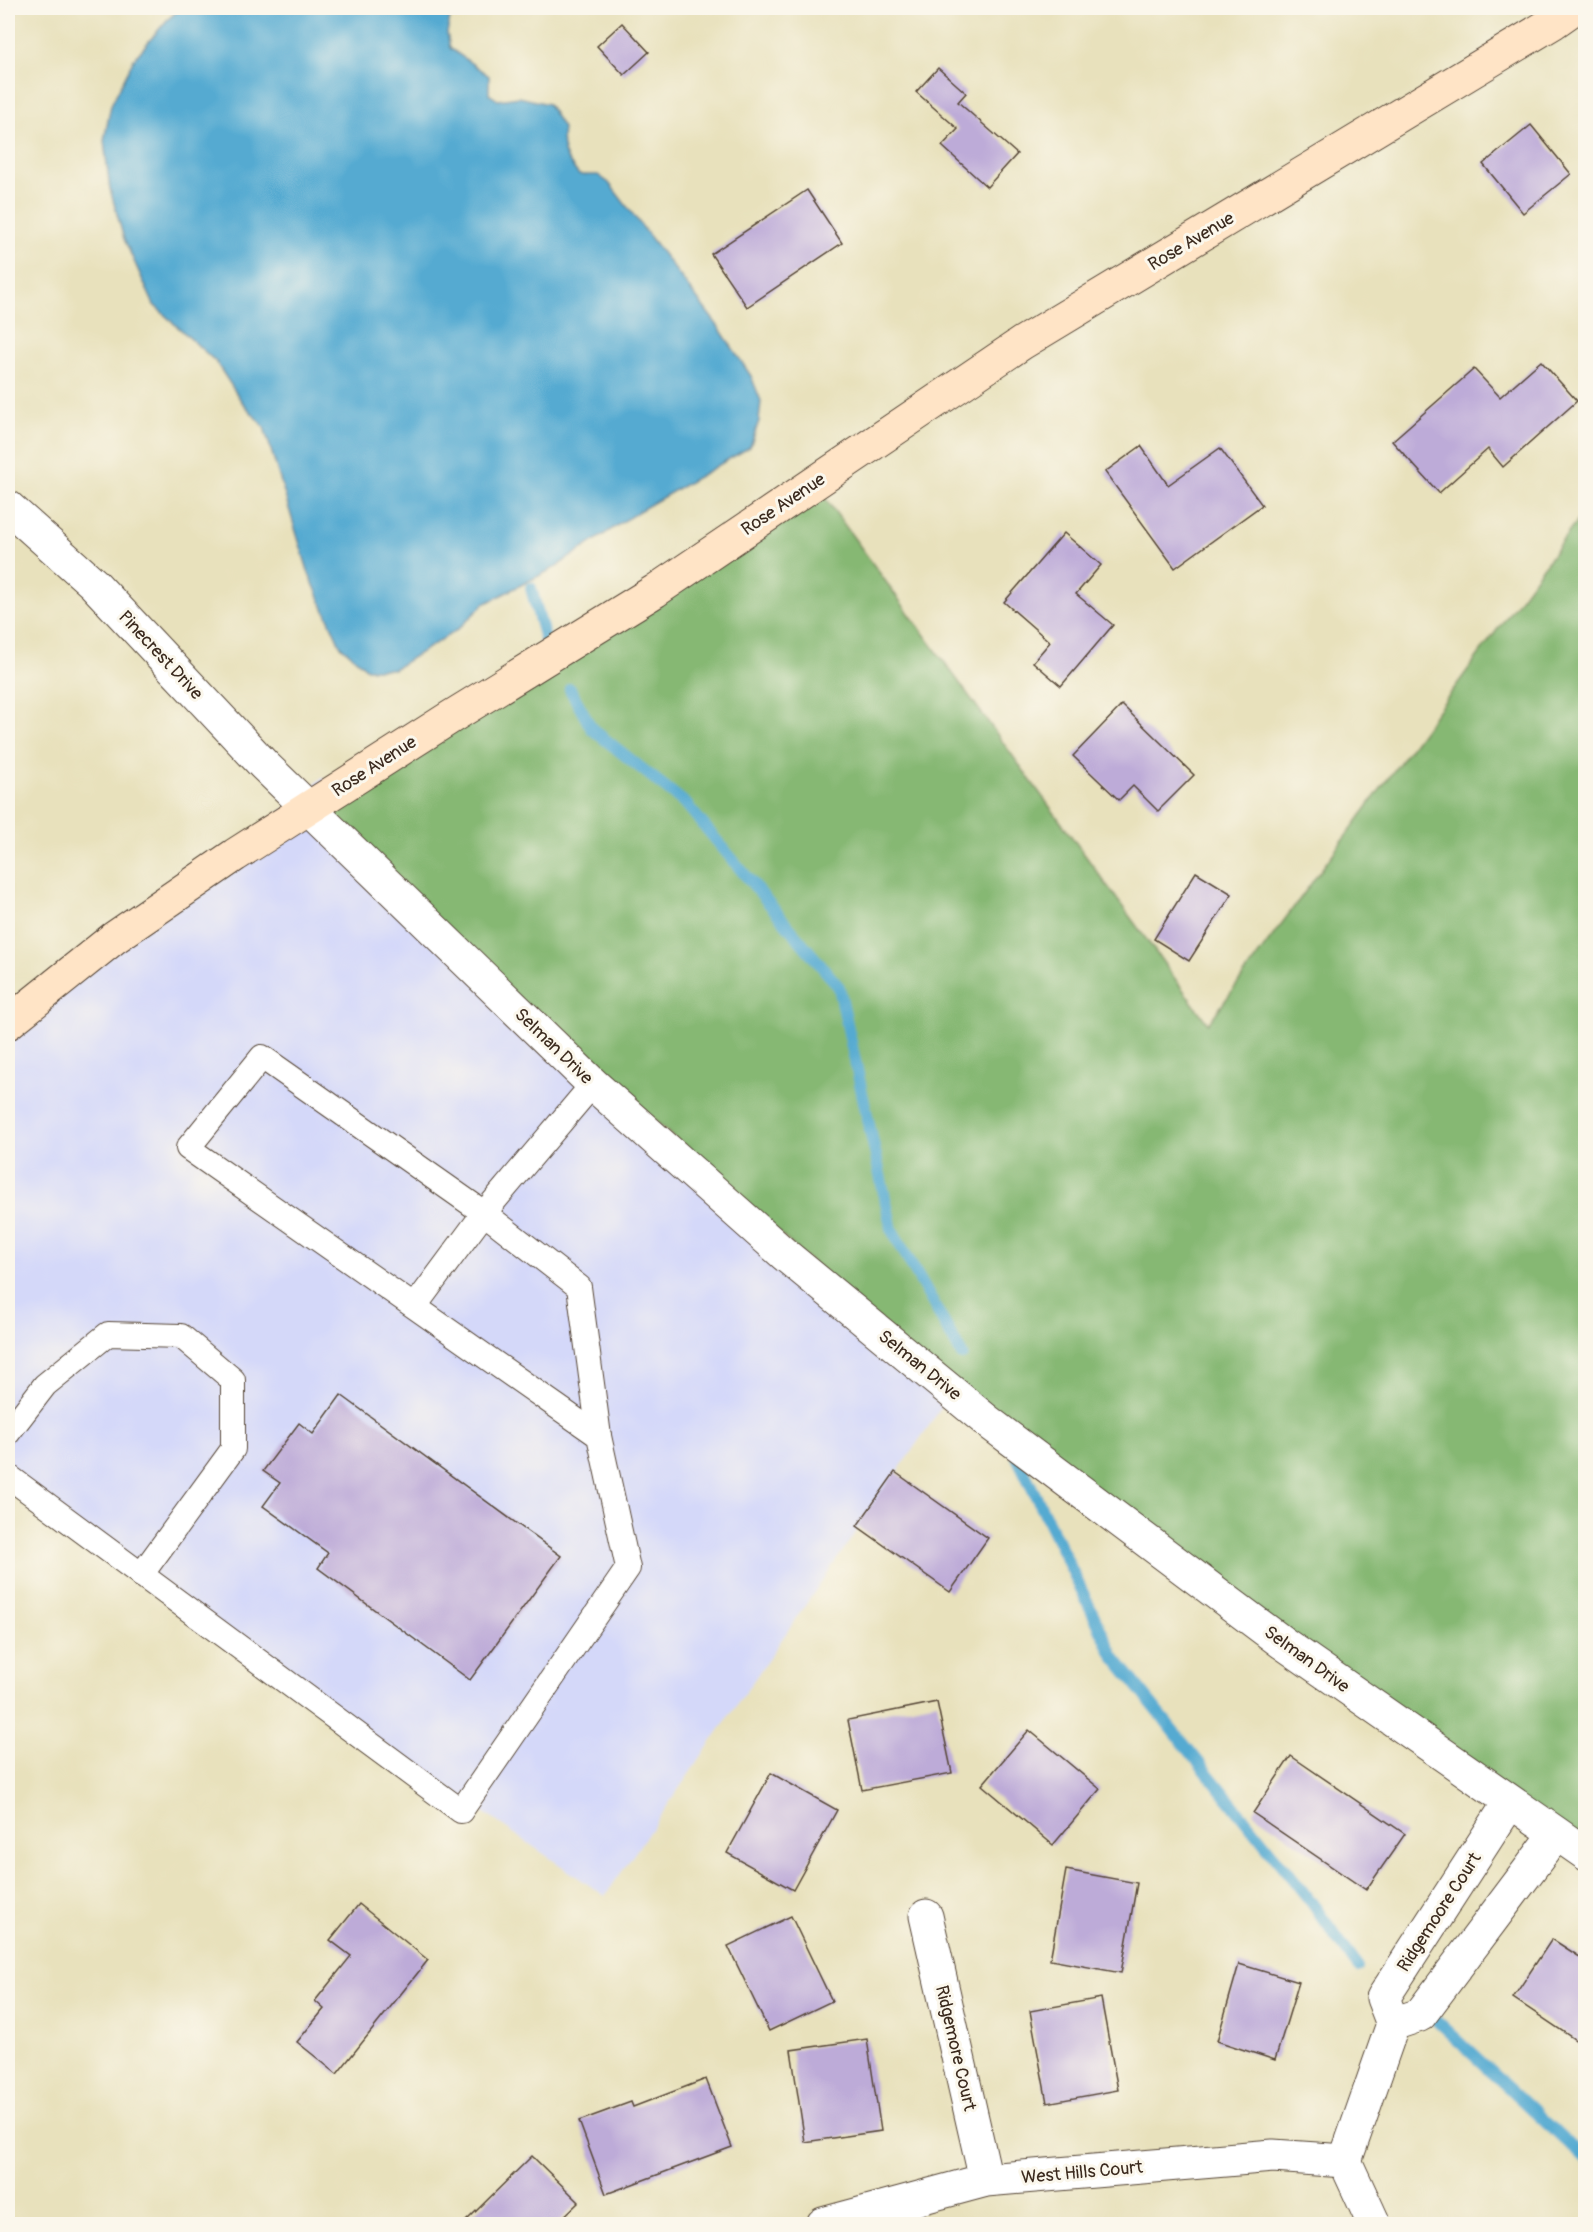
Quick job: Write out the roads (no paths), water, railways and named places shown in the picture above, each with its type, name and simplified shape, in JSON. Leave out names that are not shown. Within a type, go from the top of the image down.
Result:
[{"type":"street","name":"Rose Avenue","points":[[8,1023],[114,938],[235,855],[430,729],[655,591],[1022,343],[1574,8]]},
{"type":"street","name":"Pinecrest Drive","points":[[8,507],[94,584],[264,765],[310,808]]},
{"type":"street","name":"Selman Drive","points":[[310,808],[593,1084],[784,1254],[987,1421],[1283,1643],[1586,1854]]},
{"type":"street","name":"Ridgemoore Court","points":[[1393,2024],[1383,1998],[1510,1802]]},
{"type":"street","points":[[1374,2224],[1345,2161],[1393,2024],[1420,2015],[1556,1834]]},
{"type":"street","name":"Ridgemore Court","points":[[926,1916],[986,2180]]},
{"type":"street","name":"West Hills Court","points":[[823,2224],[986,2180],[1273,2156],[1345,2161]]},
{"type":"lane","points":[[8,1476],[460,1811],[628,1568],[599,1436],[579,1287],[484,1213],[262,1057],[189,1148],[599,1436]]},
{"type":"lane","points":[[414,1306],[484,1213],[593,1084]]},
{"type":"lane","points":[[8,1433],[45,1386],[108,1334],[181,1336],[234,1380],[233,1449],[141,1575]]},
{"type":"water","points":[[181,8],[452,8],[447,33],[450,48],[489,76],[489,94],[498,100],[519,97],[548,104],[563,128],[563,148],[574,169],[579,175],[598,175],[609,183],[718,326],[751,376],[761,401],[759,421],[750,447],[639,511],[554,568],[484,604],[457,630],[394,669],[367,669],[340,645],[309,574],[264,427],[242,402],[216,362],[154,305],[124,239],[110,189],[104,141],[111,105],[134,59],[167,20]]},
{"type":"waterway","points":[[531,588],[546,643]]},
{"type":"waterway","points":[[570,689],[592,729],[686,804],[839,987],[892,1230],[962,1355]]},
{"type":"waterway","points":[[1015,1453],[1114,1657],[1312,1903],[1358,1967]]},
{"type":"waterway","points":[[1436,2020],[1586,2160]]}]
